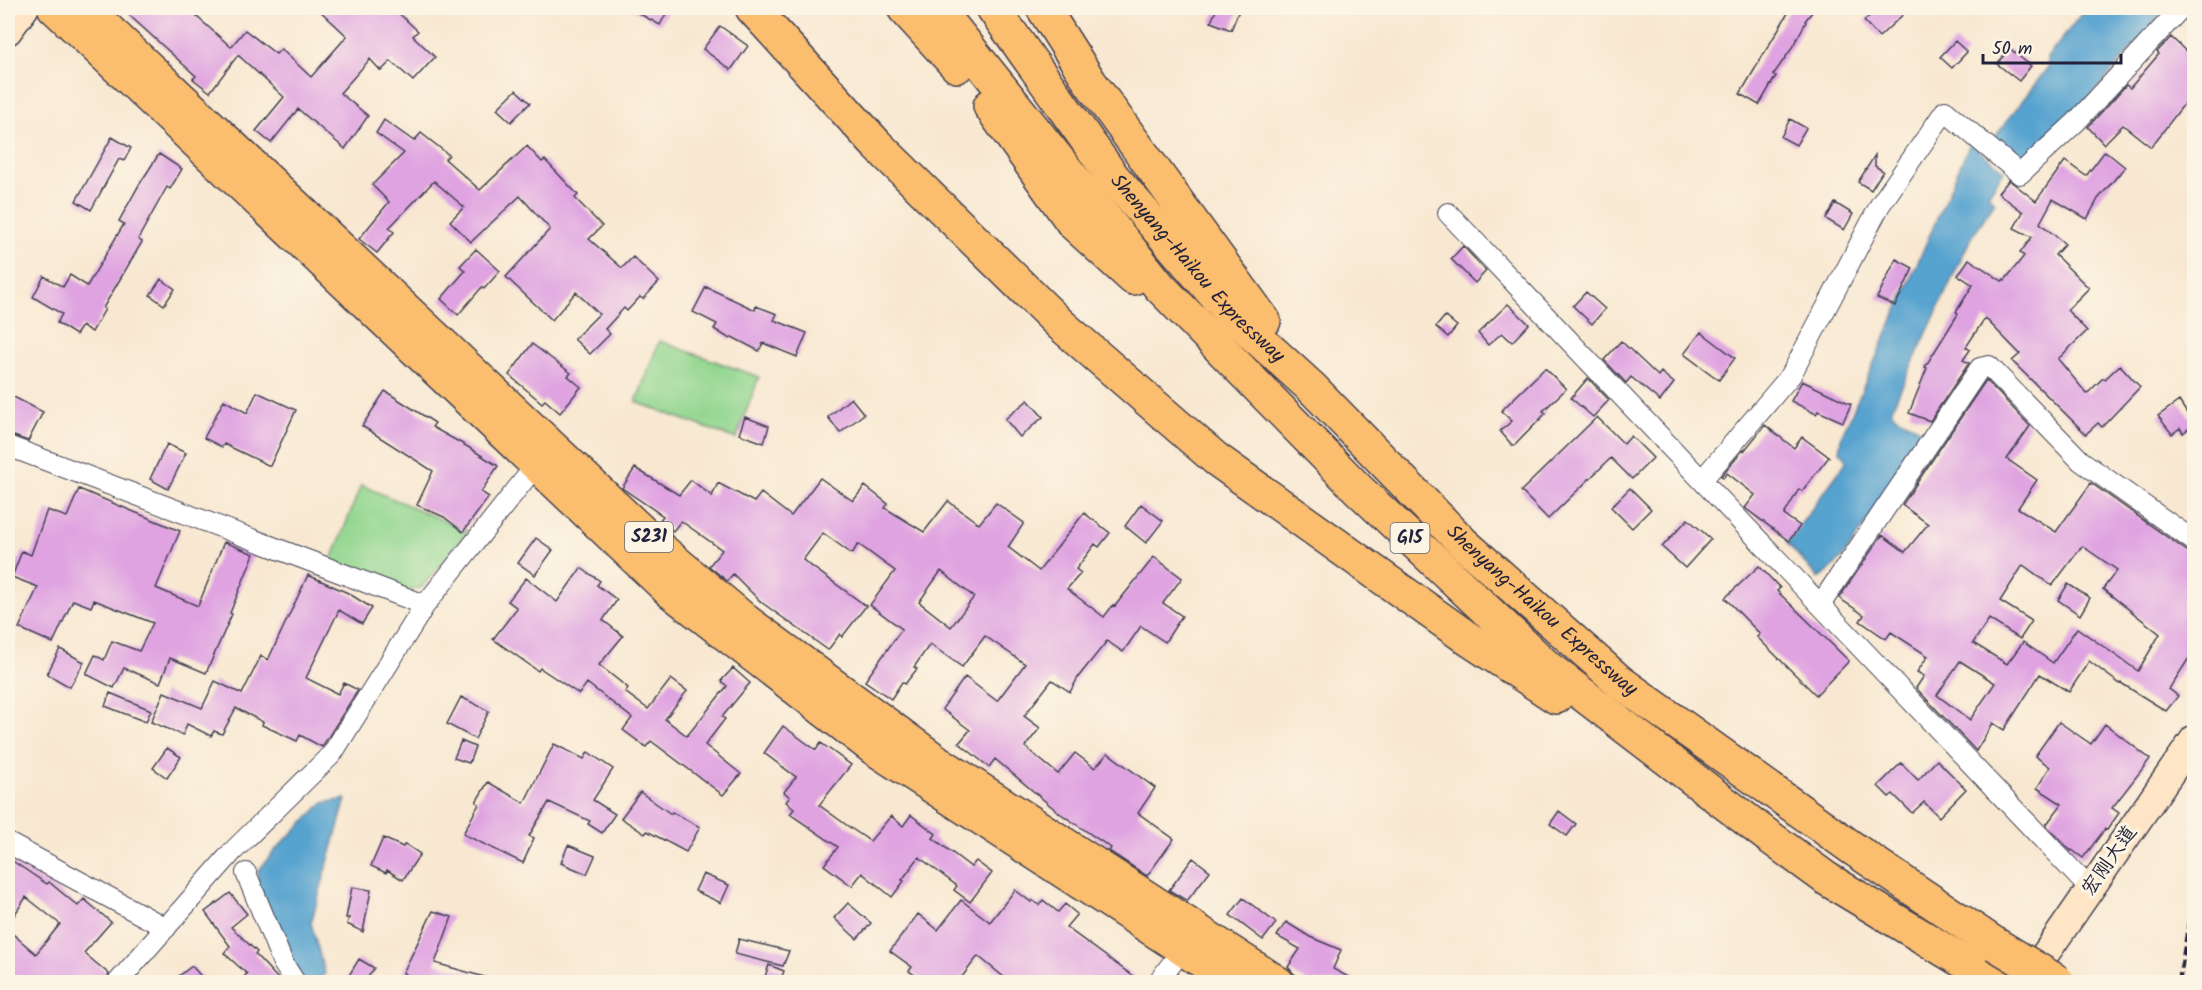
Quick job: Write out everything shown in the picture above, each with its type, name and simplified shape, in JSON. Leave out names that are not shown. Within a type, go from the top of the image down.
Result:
[{"type":"highway","points":[[752,8],[876,144],[1060,324],[1216,459],[1470,640],[1764,833]]},
{"type":"highway","points":[[904,8],[976,87],[1073,224],[1285,414]]},
{"type":"highway","name":"Shenyang-Haikou Expressway","points":[[937,8],[1161,287],[1358,489],[1546,667],[1827,879],[1985,976]]},
{"type":"highway","name":"Shenyang-Haikou Expressway","points":[[993,8],[1113,177],[1234,317],[1312,388],[1463,543],[1620,682],[1855,850],[1995,944],[2058,982]]},
{"type":"highway","points":[[1043,8],[1090,82],[1312,388]]},
{"type":"main road","points":[[53,8],[670,593],[872,749],[1231,982]]},
{"type":"main road","name":"S231","points":[[87,8],[658,545],[747,620],[939,761],[1278,982]]},
{"type":"street","points":[[8,31],[25,8]]},
{"type":"street","points":[[1701,480],[1791,375],[1880,206],[1945,111],[2020,174],[2076,122],[2181,8]]},
{"type":"street","points":[[2191,8],[2194,11]]},
{"type":"street","points":[[1448,213],[2090,889]]},
{"type":"street","points":[[1820,605],[1980,368],[1989,366],[2081,460],[2194,541]]},
{"type":"street","points":[[8,446],[425,605]]},
{"type":"street","points":[[118,982],[233,851],[332,754],[425,605],[536,465]]},
{"type":"street","name":"宏刚大道","points":[[2026,982],[2194,739]]},
{"type":"street","points":[[8,843],[166,928]]},
{"type":"street","points":[[246,873],[284,963],[295,982]]},
{"type":"street","points":[[1158,982],[1182,950]]},
{"type":"green space","points":[[659,341],[759,377],[736,439],[636,402]]},
{"type":"green space","points":[[361,485],[468,531],[422,587],[406,592],[331,562]]},
{"type":"water","points":[[2086,8],[2167,8],[2069,121],[2023,164],[1994,138],[2048,67],[2047,58]]},
{"type":"water","points":[[1970,143],[2004,171],[1988,195],[1995,202],[1971,238],[1891,410],[1895,416],[1922,430],[1922,436],[1845,555],[1826,574],[1818,578],[1787,543],[1846,462],[1845,456],[1839,451],[1841,438]]},
{"type":"water","points":[[346,799],[311,923],[325,974],[314,982],[306,982],[296,969],[257,889],[258,871],[276,849],[323,803]]},
{"type":"building","points":[[136,8],[187,8],[231,47],[245,30],[276,54],[281,49],[311,77],[347,36],[317,8],[393,8],[418,31],[413,36],[435,57],[413,81],[391,61],[381,71],[370,59],[340,93],[368,116],[345,149],[298,109],[271,143],[256,131],[284,97],[238,55],[210,92],[193,79],[196,76],[129,15]]},
{"type":"building","points":[[629,8],[669,8],[660,25]]},
{"type":"building","points":[[1217,8],[1240,8],[1231,30],[1211,22]]},
{"type":"building","points":[[1791,8],[1815,8],[1773,75],[1776,76],[1759,105],[1740,94]]},
{"type":"building","points":[[1878,8],[1910,8],[1879,37],[1864,21]]},
{"type":"building","points":[[720,26],[748,46],[731,70],[703,49]]},
{"type":"building","points":[[2171,37],[2194,59],[2194,91],[2151,147],[2123,125],[2104,144],[2088,127],[2126,85],[2130,88]]},
{"type":"building","points":[[1955,41],[1967,52],[1952,68],[1940,57]]},
{"type":"building","points":[[2010,49],[2031,66],[2019,81],[1997,64]]},
{"type":"building","points":[[516,90],[530,103],[511,122],[497,109]]},
{"type":"building","points":[[1790,119],[1806,128],[1796,145],[1781,137]]},
{"type":"building","points":[[384,120],[414,141],[421,133],[449,155],[445,159],[480,190],[527,146],[542,162],[545,160],[578,195],[575,198],[602,226],[589,239],[622,268],[633,257],[659,282],[643,299],[640,297],[627,311],[624,308],[605,329],[610,334],[590,354],[574,339],[599,314],[576,292],[552,320],[506,277],[550,229],[520,196],[471,242],[450,221],[464,207],[434,181],[389,228],[394,232],[377,253],[359,239],[389,202],[372,185],[404,153],[376,133]]},
{"type":"building","points":[[112,137],[131,148],[124,161],[119,159],[91,210],[76,201]]},
{"type":"building","points":[[2105,151],[2125,167],[2098,199],[2087,219],[2053,199],[2040,223],[2065,244],[2055,255],[2089,288],[2067,310],[2087,331],[2058,359],[2087,394],[2120,365],[2140,387],[2102,427],[2098,423],[2086,434],[2012,361],[2020,354],[1985,318],[1966,347],[1970,350],[1963,360],[1969,363],[1930,421],[1909,413],[1927,368],[1925,367],[1973,285],[1958,275],[1969,259],[2002,281],[2005,280],[2024,256],[2020,253],[2032,237],[2014,228],[2023,212],[1998,193],[2009,180],[2036,201],[2065,161],[2086,176]]},
{"type":"building","points":[[159,154],[182,169],[170,189],[167,187],[138,239],[142,242],[103,308],[105,309],[92,332],[82,326],[76,335],[57,323],[62,314],[33,297],[44,276],[63,287],[70,275],[87,286],[124,224],[119,221]]},
{"type":"building","points":[[1875,155],[1875,166],[1883,171],[1871,190],[1858,182]]},
{"type":"building","points":[[1835,203],[1853,214],[1844,230],[1826,219]]},
{"type":"building","points":[[1463,246],[1486,271],[1475,283],[1451,259]]},
{"type":"building","points":[[476,249],[500,271],[484,289],[482,287],[458,315],[441,299],[465,271],[460,266]]},
{"type":"building","points":[[1896,259],[1913,268],[1895,306],[1877,298]]},
{"type":"building","points":[[161,279],[175,289],[164,305],[150,295]]},
{"type":"building","points":[[706,287],[755,310],[756,306],[777,314],[774,320],[807,333],[797,357],[763,343],[759,351],[732,337],[730,339],[714,329],[717,324],[693,312]]},
{"type":"building","points":[[1586,292],[1605,309],[1592,324],[1573,306]]},
{"type":"building","points":[[1508,304],[1529,324],[1512,342],[1502,333],[1488,345],[1478,333]]},
{"type":"building","points":[[1445,316],[1457,326],[1448,337],[1436,327]]},
{"type":"building","points":[[1701,332],[1735,358],[1719,380],[1684,354]]},
{"type":"building","points":[[1621,341],[1658,376],[1661,372],[1674,383],[1660,401],[1631,377],[1626,383],[1604,360]]},
{"type":"building","points":[[532,344],[571,373],[568,376],[581,387],[560,413],[545,400],[542,403],[509,375]]},
{"type":"building","points":[[1545,368],[1566,389],[1543,411],[1546,413],[1515,445],[1512,445],[1500,431],[1512,421],[1501,411]]},
{"type":"building","points":[[1588,378],[1609,400],[1593,417],[1571,398]]},
{"type":"building","points":[[1986,380],[2030,426],[2007,459],[2037,480],[2018,508],[2056,532],[2091,483],[2187,551],[2194,553],[2194,661],[2189,658],[2169,689],[2178,696],[2166,711],[2120,684],[2089,661],[2069,692],[2040,674],[2004,730],[1993,723],[1976,751],[1916,688],[1924,676],[1917,672],[1928,656],[1891,632],[1886,639],[1860,621],[1864,615],[1839,598],[1882,535],[1905,552],[1928,524],[1902,505]],"holes":[[[2082,546],[2117,570],[2103,589],[2160,634],[2138,671],[2077,628],[2053,663],[2023,642],[2007,664],[1973,643],[1989,619],[2020,639],[2032,621],[2000,601],[2023,565],[2052,586]],[[1960,661],[1995,683],[1970,720],[1937,695]]]},
{"type":"building","points":[[1802,381],[1851,404],[1843,422],[1818,411],[1816,414],[1791,401]]},
{"type":"building","points":[[385,391],[435,423],[432,427],[498,466],[481,492],[489,497],[463,532],[444,517],[417,505],[433,471],[362,426]]},
{"type":"building","points":[[257,392],[296,410],[270,466],[224,444],[222,447],[204,438],[224,400],[247,413]]},
{"type":"building","points":[[8,394],[43,412],[28,441],[8,434]]},
{"type":"building","points":[[851,398],[864,414],[840,433],[828,417]]},
{"type":"building","points":[[1028,400],[1043,417],[1020,437],[1005,419]]},
{"type":"building","points":[[2179,401],[2194,424],[2183,433],[2180,428],[2172,434],[2158,416]]},
{"type":"building","points":[[745,417],[769,426],[764,443],[739,434]]},
{"type":"building","points":[[1597,417],[1624,444],[1631,436],[1653,458],[1632,479],[1611,458],[1548,519],[1521,491]]},
{"type":"building","points":[[1765,425],[1794,448],[1802,437],[1829,457],[1802,491],[1799,489],[1784,515],[1800,526],[1789,541],[1745,508],[1755,495],[1727,473],[1723,478],[1721,476]]},
{"type":"building","points":[[167,444],[186,453],[168,489],[150,479]]},
{"type":"building","points":[[635,468],[679,495],[691,480],[712,496],[718,483],[754,502],[761,493],[791,516],[820,478],[853,501],[865,486],[888,504],[885,508],[924,532],[948,501],[979,524],[996,503],[1024,523],[1008,547],[1039,571],[1084,513],[1110,533],[1099,547],[1095,544],[1076,569],[1081,573],[1067,589],[1104,617],[1154,557],[1182,578],[1163,603],[1182,616],[1165,642],[1141,626],[1123,652],[1107,641],[1079,676],[1070,692],[1052,680],[1024,716],[1040,728],[1025,747],[1058,774],[1075,753],[1095,768],[1108,753],[1155,788],[1138,813],[1174,839],[1147,876],[1109,851],[1111,848],[1058,812],[995,759],[989,767],[959,743],[970,730],[942,709],[965,677],[997,701],[1025,664],[985,636],[962,667],[930,644],[914,667],[917,669],[905,684],[902,682],[891,699],[865,681],[902,629],[870,605],[895,571],[858,544],[852,554],[823,533],[803,560],[866,606],[842,637],[840,634],[828,650],[761,602],[733,574],[727,581],[709,566],[722,550],[681,521],[673,531],[660,520],[663,516],[622,488]],"holes":[[[941,571],[974,597],[951,627],[919,602]]]},
{"type":"building","points":[[1630,488],[1651,509],[1632,528],[1611,507]]},
{"type":"building","points":[[79,489],[180,531],[156,588],[198,606],[224,542],[254,554],[230,613],[232,614],[206,673],[170,658],[160,683],[124,668],[114,688],[86,674],[95,655],[104,660],[112,641],[139,651],[153,623],[94,600],[91,607],[73,600],[53,643],[19,628],[38,587],[12,577],[22,551],[31,555],[47,510],[67,517]]},
{"type":"building","points":[[1141,504],[1163,521],[1146,543],[1125,526]]},
{"type":"building","points":[[1688,519],[1711,539],[1685,568],[1662,547]]},
{"type":"building","points":[[536,538],[553,550],[535,575],[518,563]]},
{"type":"building","points":[[1759,566],[1780,588],[1777,591],[1849,661],[1816,695],[1757,637],[1760,634],[1725,598]]},
{"type":"building","points":[[581,568],[600,581],[597,585],[617,600],[603,620],[623,636],[599,665],[628,688],[625,692],[648,709],[671,679],[687,691],[665,719],[687,736],[727,686],[721,681],[733,668],[750,683],[722,717],[725,719],[705,745],[741,774],[723,795],[651,741],[646,747],[623,730],[632,718],[587,683],[579,694],[540,668],[538,671],[493,639],[517,608],[508,601],[526,578],[557,602]]},
{"type":"building","points":[[308,575],[348,593],[372,608],[362,624],[339,610],[306,678],[338,694],[344,683],[358,690],[322,747],[300,735],[297,741],[262,725],[263,722],[236,708],[222,734],[214,731],[211,736],[187,724],[183,735],[151,722],[164,692],[202,708],[215,681],[242,694],[261,656],[268,660]]},
{"type":"building","points":[[2068,584],[2090,598],[2080,615],[2058,600]]},
{"type":"building","points":[[60,649],[84,662],[70,687],[47,674]]},
{"type":"building","points":[[110,693],[151,710],[146,722],[105,706]]},
{"type":"building","points":[[461,697],[489,711],[475,739],[447,724]]},
{"type":"building","points":[[2059,722],[2091,744],[2105,724],[2150,759],[2112,808],[2119,813],[2083,858],[2071,851],[2046,825],[2062,804],[2037,788],[2050,767],[2035,756]]},
{"type":"building","points":[[783,726],[816,750],[821,743],[851,765],[819,805],[852,829],[870,841],[891,816],[903,826],[911,815],[936,834],[933,838],[971,867],[976,861],[992,873],[970,902],[954,890],[957,886],[919,857],[892,897],[862,873],[852,886],[824,865],[838,847],[790,814],[794,809],[786,802],[790,797],[784,792],[796,777],[764,753]]},
{"type":"building","points":[[461,741],[475,747],[469,763],[454,758]]},
{"type":"building","points":[[554,744],[584,759],[588,752],[613,769],[593,800],[615,814],[602,833],[588,824],[590,821],[549,802],[529,836],[534,838],[523,863],[463,834],[479,804],[476,802],[488,782],[524,803]]},
{"type":"building","points":[[167,748],[181,757],[167,778],[153,768]]},
{"type":"building","points":[[1937,760],[1966,789],[1939,817],[1924,802],[1912,813],[1893,794],[1889,797],[1878,786],[1901,763],[1918,780]]},
{"type":"building","points":[[640,792],[671,814],[672,812],[700,827],[686,852],[647,831],[645,834],[621,818]]},
{"type":"building","points":[[1559,811],[1576,824],[1567,836],[1550,824]]},
{"type":"building","points":[[383,838],[403,847],[405,844],[420,854],[403,880],[387,870],[386,873],[371,866]]},
{"type":"building","points":[[568,845],[595,856],[587,874],[561,863]]},
{"type":"building","points":[[8,858],[47,884],[49,882],[78,906],[84,899],[111,922],[84,953],[109,974],[106,982],[8,982],[8,930],[36,954],[60,924],[26,897],[8,925]]},
{"type":"building","points":[[1193,858],[1210,871],[1187,901],[1169,890]]},
{"type":"building","points":[[703,874],[729,885],[721,903],[695,891]]},
{"type":"building","points":[[352,887],[371,890],[363,932],[347,924]]},
{"type":"building","points":[[1015,890],[1039,905],[1043,900],[1058,912],[1065,904],[1077,914],[1066,927],[1141,982],[1010,982],[978,956],[958,982],[925,982],[909,971],[912,967],[890,951],[918,914],[938,930],[961,900],[990,922]]},
{"type":"building","points":[[230,893],[247,914],[231,927],[257,952],[255,954],[281,982],[238,982],[247,974],[224,953],[230,946],[205,912]]},
{"type":"building","points":[[1243,898],[1276,923],[1263,940],[1230,915]]},
{"type":"building","points":[[848,903],[871,923],[857,939],[834,918]]},
{"type":"building","points":[[433,911],[452,917],[435,963],[488,978],[487,982],[422,982],[403,973]]},
{"type":"building","points":[[1286,922],[1310,937],[1341,950],[1333,969],[1358,982],[1307,982],[1294,974],[1288,967],[1300,949],[1277,936]]},
{"type":"building","points":[[739,939],[789,951],[783,966],[735,954]]},
{"type":"building","points":[[359,959],[374,968],[365,982],[357,982],[348,977]]},
{"type":"building","points":[[769,965],[784,971],[780,982],[763,982]]},
{"type":"building","points":[[192,966],[206,982],[171,982]]},
{"type":"railway","points":[[2179,982],[2194,893]]},
{"type":"railway","points":[[2192,982],[2194,968]]}]
